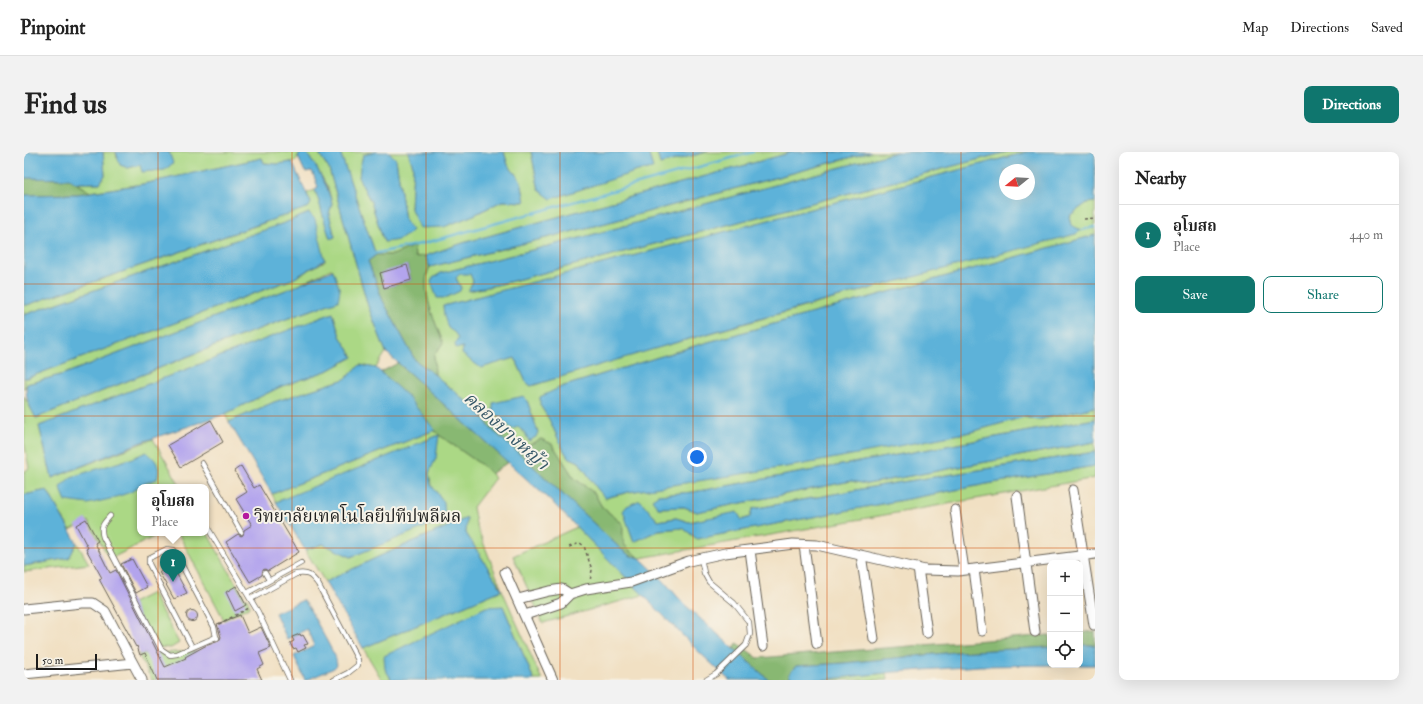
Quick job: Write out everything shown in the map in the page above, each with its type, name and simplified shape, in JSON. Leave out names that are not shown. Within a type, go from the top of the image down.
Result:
[{"type":"street","points":[[1073,490],[1094,625]]},
{"type":"street","points":[[1018,496],[1035,632]]},
{"type":"street","points":[[955,510],[964,570]]},
{"type":"street","points":[[525,615],[562,603],[570,594],[589,588],[631,582],[689,561],[725,553],[793,544],[818,545],[925,570],[964,570],[1095,554]]},
{"type":"street","points":[[804,545],[817,644]]},
{"type":"street","points":[[750,550],[763,646]]},
{"type":"street","points":[[860,555],[874,639]]},
{"type":"street","points":[[918,568],[928,633]]},
{"type":"street","points":[[974,569],[982,631]]},
{"type":"street","points":[[505,572],[554,680]]},
{"type":"street","points":[[518,599],[562,589],[570,594]]},
{"type":"street","points":[[24,609],[82,603],[93,603],[98,605],[105,611],[142,680]]},
{"type":"street","points":[[24,674],[133,663]]},
{"type":"lane","points":[[202,462],[241,532]]},
{"type":"lane","points":[[110,516],[101,530],[103,537],[161,648],[170,654],[177,654],[192,647],[217,639],[214,627],[174,550],[167,549],[149,558],[149,564],[192,647]]},
{"type":"lane","points":[[209,529],[251,599],[290,680]]},
{"type":"lane","points":[[701,558],[704,573],[709,582],[734,603],[749,622],[750,634],[746,645],[717,673],[706,680]]},
{"type":"lane","points":[[247,593],[301,563]]},
{"type":"lane","points":[[265,573],[269,580]]},
{"type":"lane","points":[[251,599],[296,574],[303,573],[312,575],[358,660],[358,665],[355,668],[334,680]]},
{"type":"path","points":[[1084,219],[1095,218]]},
{"type":"path","points":[[569,547],[580,543],[584,546],[592,570],[589,588]]},
{"type":"path","points":[[214,627],[254,605]]},
{"type":"green space","points":[[103,152],[116,152],[117,158],[128,168],[140,165],[143,172],[169,152],[301,152],[296,161],[277,164],[264,163],[262,158],[143,184],[90,192],[76,183],[100,183],[105,175]]},
{"type":"green space","points":[[318,152],[329,169],[368,306],[386,352],[376,368],[360,365],[345,379],[274,402],[229,422],[225,414],[280,387],[329,370],[353,357],[340,336],[333,313],[39,426],[52,478],[153,439],[179,484],[137,484],[137,536],[155,536],[110,559],[88,521],[70,530],[47,490],[24,495],[24,472],[29,468],[24,441],[24,396],[36,418],[223,343],[337,301],[333,270],[331,269],[294,287],[64,374],[27,384],[24,389],[24,378],[293,279],[325,261],[309,213],[24,315],[24,306],[264,223],[311,203],[307,193],[315,190],[330,238],[335,237],[329,214],[332,203],[328,188],[307,154]]},
{"type":"green space","points":[[340,152],[376,152],[363,155],[359,179],[371,202],[384,242],[412,230],[405,220],[396,159],[389,152],[408,152],[413,166],[411,209],[474,215],[502,201],[525,202],[521,181],[508,165],[504,152],[531,152],[539,190],[653,168],[648,152],[657,152],[660,164],[707,152],[793,152],[463,243],[425,256],[415,257],[414,246],[393,255],[376,255]]},
{"type":"green space","points":[[871,152],[897,152],[580,238],[441,273],[433,278],[461,288],[456,278],[460,274],[470,273],[473,281],[469,291],[501,284],[1007,152],[1027,152],[443,306],[459,340],[456,348],[463,346],[508,360],[515,358],[526,382],[531,386],[621,358],[869,289],[1071,225],[1069,216],[1087,203],[1095,202],[1095,235],[701,344],[561,387],[540,405],[549,419],[568,457],[579,462],[596,487],[606,498],[629,492],[971,432],[1024,417],[1038,420],[1095,407],[1095,419],[693,492],[658,495],[658,508],[684,507],[697,512],[851,481],[867,484],[1095,442],[1095,452],[889,484],[752,509],[750,517],[742,520],[706,519],[689,522],[676,518],[658,521],[650,512],[628,525],[634,542],[659,530],[683,528],[697,539],[987,484],[1095,466],[1095,478],[640,558],[627,548],[623,541],[623,524],[602,507],[594,493],[574,478],[552,444],[541,439],[524,447],[493,421],[480,413],[435,375],[434,355],[443,343],[429,305],[426,284],[430,267],[614,221]],"holes":[[[524,396],[538,432],[525,433],[518,427],[518,398]]]},
{"type":"green space","points":[[24,178],[69,179],[90,192],[78,194],[24,195]]},
{"type":"green space","points":[[414,246],[415,257],[425,256],[430,267],[426,284],[427,295],[429,305],[443,343],[434,355],[435,375],[415,360],[383,301],[368,261],[376,255],[393,255]],"holes":[[[407,265],[411,280],[384,288]]]},
{"type":"green space","points":[[398,363],[508,462],[491,474],[483,466],[439,435],[381,372]]},
{"type":"green space","points":[[480,413],[493,421],[524,447],[541,439],[552,444],[574,478],[594,493],[602,507],[623,524],[623,541],[625,545],[630,551],[640,558],[631,556],[622,550],[522,456],[491,429]]},
{"type":"green space","points":[[435,430],[439,435],[483,466],[495,478],[473,507],[476,524],[502,590],[466,533],[467,518],[325,582],[305,550],[323,544],[351,557],[444,502],[431,485],[429,473],[436,458],[276,502],[272,494]]},
{"type":"green space","points":[[577,527],[643,595],[543,623],[513,556]]},
{"type":"green space","points":[[180,536],[209,536],[245,599],[247,598],[250,606],[224,620]]},
{"type":"green space","points":[[77,543],[89,564],[24,572],[24,566],[69,558]]},
{"type":"green space","points":[[502,590],[542,680],[534,680],[503,606],[385,669],[392,680],[382,680],[363,648]]},
{"type":"green space","points":[[152,593],[179,643],[171,648],[154,647],[132,603]]},
{"type":"green space","points":[[1095,631],[1095,645],[1083,645],[1083,633]]},
{"type":"green space","points":[[1047,635],[1047,647],[956,652],[796,666],[789,674],[791,680],[769,680],[734,649],[737,643],[758,658]]},
{"type":"green space","points":[[197,651],[210,680],[152,680],[138,654]]},
{"type":"green space","points":[[887,673],[888,680],[820,680],[822,679]]},
{"type":"water","points":[[24,152],[103,152],[105,175],[100,183],[76,183],[69,179],[24,178]]},
{"type":"water","points":[[116,152],[169,152],[173,163],[165,170],[142,172],[140,165],[128,168],[120,165]]},
{"type":"water","points":[[301,152],[312,152],[307,154],[317,168],[327,188],[332,203],[329,214],[335,237],[330,239],[315,190],[318,187],[312,171],[305,172],[298,157]]},
{"type":"water","points":[[318,152],[340,152],[376,255],[368,261],[383,301],[415,360],[480,413],[491,429],[522,456],[622,550],[631,556],[640,558],[662,579],[684,604],[769,680],[729,680],[698,651],[554,504],[386,352],[368,306],[329,169]]},
{"type":"water","points":[[376,152],[389,152],[396,159],[405,220],[412,230],[403,238],[384,242],[371,202],[359,179],[363,155]]},
{"type":"water","points":[[408,152],[504,152],[508,165],[521,181],[525,202],[502,201],[474,215],[444,227],[419,228],[411,209],[413,166]]},
{"type":"water","points":[[531,152],[648,152],[653,168],[638,171],[551,199],[539,190]]},
{"type":"water","points":[[657,152],[707,152],[660,164]]},
{"type":"water","points":[[793,152],[871,152],[614,221],[430,267],[425,256],[463,243]]},
{"type":"water","points":[[897,152],[1007,152],[501,284],[468,291],[473,281],[470,274],[460,274],[456,278],[461,288],[460,291],[445,298],[437,298],[431,282],[433,278],[441,273],[580,238]]},
{"type":"water","points":[[1027,152],[1095,152],[1095,202],[1087,203],[1069,216],[1071,225],[1081,230],[1076,234],[871,288],[599,365],[531,386],[526,382],[515,358],[481,368],[462,354],[463,347],[456,349],[455,344],[458,339],[455,333],[448,328],[444,316],[443,306]]},
{"type":"water","points":[[262,158],[264,163],[277,164],[292,162],[311,203],[309,207],[24,306],[24,195],[78,194],[143,184]]},
{"type":"water","points":[[309,213],[315,219],[325,260],[293,279],[24,378],[24,315]]},
{"type":"water","points":[[1095,235],[1095,407],[1038,420],[1024,417],[971,432],[805,464],[629,492],[605,498],[579,462],[568,457],[549,419],[540,405],[540,397],[561,387],[701,344]]},
{"type":"water","points":[[333,270],[340,290],[338,301],[224,342],[36,418],[30,406],[26,393],[27,384],[64,374],[294,287]]},
{"type":"water","points":[[333,313],[340,336],[353,357],[329,370],[280,387],[225,414],[139,443],[52,478],[39,426]]},
{"type":"water","points":[[360,365],[376,368],[407,396],[435,430],[272,494],[229,422],[274,402],[345,379]]},
{"type":"water","points":[[524,396],[538,432],[536,437],[529,441],[525,433],[518,427],[512,429],[493,411],[493,403]]},
{"type":"water","points":[[1095,419],[1095,442],[867,484],[851,481],[697,512],[684,507],[658,508],[652,499],[658,495],[693,492]]},
{"type":"water","points":[[439,435],[436,458],[429,473],[431,485],[444,502],[445,519],[351,557],[323,544],[305,550],[276,502]]},
{"type":"water","points":[[146,452],[152,457],[157,463],[158,467],[157,479],[144,484],[137,484],[137,488],[131,492],[110,499],[88,504],[66,501],[60,487],[71,477],[133,458]]},
{"type":"water","points":[[1095,452],[1095,466],[987,484],[697,539],[683,528],[659,530],[634,542],[623,511],[627,506],[640,500],[658,521],[676,518],[689,522],[737,512],[742,520],[750,517],[752,509],[889,484]]},
{"type":"water","points":[[47,490],[77,543],[69,558],[24,566],[24,495]]},
{"type":"water","points":[[467,518],[466,533],[502,590],[363,648],[325,582]]},
{"type":"water","points":[[303,600],[308,606],[335,656],[337,665],[334,668],[307,680],[305,680],[294,656],[314,646],[307,629],[287,639],[275,613]]},
{"type":"water","points":[[503,606],[534,680],[392,680],[385,669],[384,656],[486,607]]},
{"type":"water","points":[[1083,645],[1095,645],[1095,665],[1083,665]]},
{"type":"water","points":[[1047,647],[1047,665],[979,666],[895,672],[820,680],[791,680],[789,674],[796,666],[956,652]]},
{"type":"building","points":[[407,265],[411,280],[384,288],[380,273]]},
{"type":"building","points":[[211,420],[223,442],[181,467],[168,445]]},
{"type":"building","points":[[241,466],[254,488],[259,485],[299,552],[268,571],[265,569],[263,570],[262,575],[250,582],[226,542],[238,534],[241,536],[243,535],[244,530],[252,525],[236,499],[247,492],[234,471]]},
{"type":"building","points":[[86,519],[98,541],[95,543],[110,573],[116,570],[165,667],[186,658],[185,657],[205,646],[219,641],[221,637],[217,624],[240,615],[248,633],[261,627],[271,648],[259,653],[264,665],[257,669],[262,680],[157,680],[145,653],[140,655],[137,646],[136,647],[99,579],[102,578],[86,549],[88,548],[76,525]]},
{"type":"building","points":[[132,559],[147,587],[136,593],[121,564]]},
{"type":"building","points":[[172,565],[187,593],[174,599],[159,572]]},
{"type":"building","points":[[236,586],[246,605],[235,611],[226,592]]},
{"type":"building","points":[[192,610],[196,612],[198,616],[196,620],[192,622],[188,620],[186,616],[188,612]]},
{"type":"building","points":[[300,634],[301,636],[303,635],[308,644],[304,645],[306,648],[298,652],[296,648],[293,649],[290,643],[294,641],[292,637]]},
{"type":"waterway","points":[[373,254],[425,243],[753,152]]},
{"type":"waterway","points":[[1081,230],[1095,227]]},
{"type":"place","name":"วิทยาลัยเทคโนโลยีปทีปพลีผล","points":[[246,516]]},
{"type":"place","name":"อุโบสถ","points":[[173,582]]},
{"type":"water label","name":"คลองบางหญ้า","points":[[506,431]]}]
